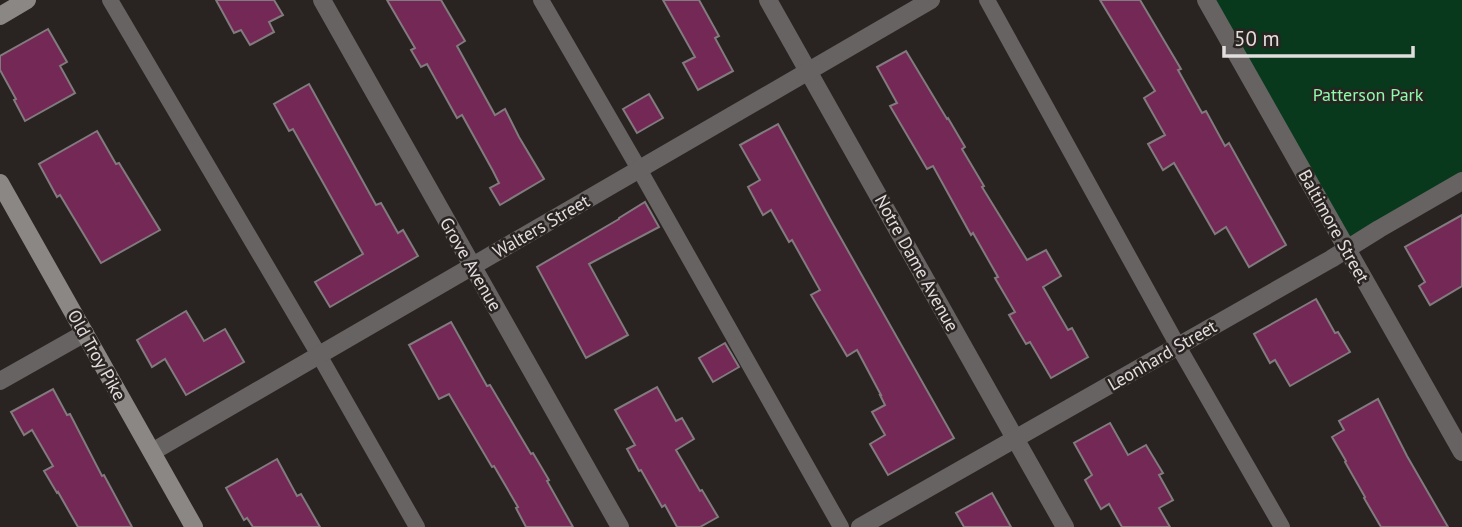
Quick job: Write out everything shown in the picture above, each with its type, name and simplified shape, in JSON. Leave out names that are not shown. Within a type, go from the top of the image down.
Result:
[{"type":"main road","points":[[0,16],[27,0]]},
{"type":"main road","name":"Old Troy Pike","points":[[0,183],[194,527]]},
{"type":"street","name":"Grove Avenue","points":[[322,0],[620,527]]},
{"type":"street","name":"Notre Dame Avenue","points":[[768,0],[1065,527]]},
{"type":"street","name":"Walters Street","points":[[152,452],[930,0]]},
{"type":"street","name":"Baltimore Street","points":[[1206,0],[1462,452]]},
{"type":"street","name":"Leonhard Street","points":[[860,527],[1462,181]]},
{"type":"street","points":[[0,381],[85,333]]},
{"type":"lane","points":[[110,0],[417,527]]},
{"type":"lane","points":[[541,0],[841,527]]},
{"type":"lane","points":[[987,0],[1178,346],[1282,527]]},
{"type":"green space","name":"Patterson Park","points":[[1206,0],[1462,0],[1462,181],[1347,249]]},
{"type":"building","points":[[216,0],[274,0],[283,15],[269,22],[274,32],[250,45],[241,30],[234,33]]},
{"type":"building","points":[[387,0],[441,0],[465,41],[457,46],[495,115],[505,109],[544,179],[500,205],[490,188],[499,183],[493,171],[462,115],[457,118],[427,64],[421,67],[411,50],[415,48]]},
{"type":"building","points":[[663,0],[699,0],[719,36],[715,38],[733,71],[698,90],[683,63],[695,57]]},
{"type":"building","points":[[1100,0],[1140,0],[1181,69],[1178,70],[1202,113],[1206,111],[1225,146],[1229,143],[1286,245],[1249,267],[1226,227],[1215,234],[1174,163],[1163,170],[1148,144],[1165,135],[1144,98],[1155,91]]},
{"type":"building","points":[[48,29],[67,62],[60,66],[75,93],[25,121],[0,70],[0,56]]},
{"type":"building","points":[[906,51],[965,147],[962,149],[984,186],[982,187],[1027,260],[1046,250],[1061,276],[1043,287],[1068,330],[1072,328],[1088,357],[1051,378],[1030,342],[1026,344],[1009,315],[1015,312],[973,233],[971,235],[933,166],[927,169],[890,106],[897,103],[877,67]]},
{"type":"building","points":[[309,84],[376,205],[381,203],[398,233],[403,230],[418,256],[330,307],[315,282],[363,254],[293,129],[289,131],[274,104]]},
{"type":"building","points":[[649,94],[663,118],[637,133],[623,109]]},
{"type":"building","points":[[778,124],[954,438],[888,475],[870,444],[885,435],[872,412],[885,405],[881,395],[857,350],[847,356],[811,295],[820,290],[792,240],[789,242],[771,210],[763,215],[748,187],[760,180],[740,145]]},
{"type":"building","points":[[97,131],[160,230],[101,263],[60,195],[57,197],[39,164]]},
{"type":"building","points":[[645,202],[659,227],[589,264],[628,335],[586,358],[537,267]]},
{"type":"building","points":[[1462,215],[1462,286],[1430,305],[1419,286],[1425,282],[1405,247]]},
{"type":"building","points":[[1316,299],[1335,333],[1338,332],[1350,352],[1290,386],[1275,360],[1270,363],[1254,334]]},
{"type":"building","points":[[186,311],[204,341],[225,329],[244,362],[186,395],[165,359],[152,367],[137,340]]},
{"type":"building","points":[[451,322],[487,386],[490,385],[531,454],[533,453],[573,527],[526,527],[516,508],[518,507],[449,394],[439,399],[409,345]]},
{"type":"building","points":[[725,343],[739,367],[713,382],[699,358]]},
{"type":"building","points":[[657,387],[676,421],[682,418],[694,439],[676,450],[718,517],[700,527],[677,527],[665,505],[662,507],[627,449],[635,445],[615,410]]},
{"type":"building","points":[[53,389],[67,415],[70,414],[132,527],[78,527],[44,471],[53,466],[32,430],[24,435],[11,412]]},
{"type":"building","points":[[1378,399],[1448,527],[1381,527],[1364,498],[1332,437],[1344,430],[1339,421]]},
{"type":"building","points":[[1110,423],[1128,455],[1146,445],[1163,473],[1159,475],[1173,500],[1159,508],[1170,527],[1122,527],[1109,504],[1101,509],[1085,480],[1092,475],[1074,443]]},
{"type":"building","points":[[277,459],[297,496],[301,494],[320,527],[253,527],[247,518],[244,520],[226,488]]},
{"type":"building","points":[[992,493],[1011,527],[964,527],[956,513]]}]
